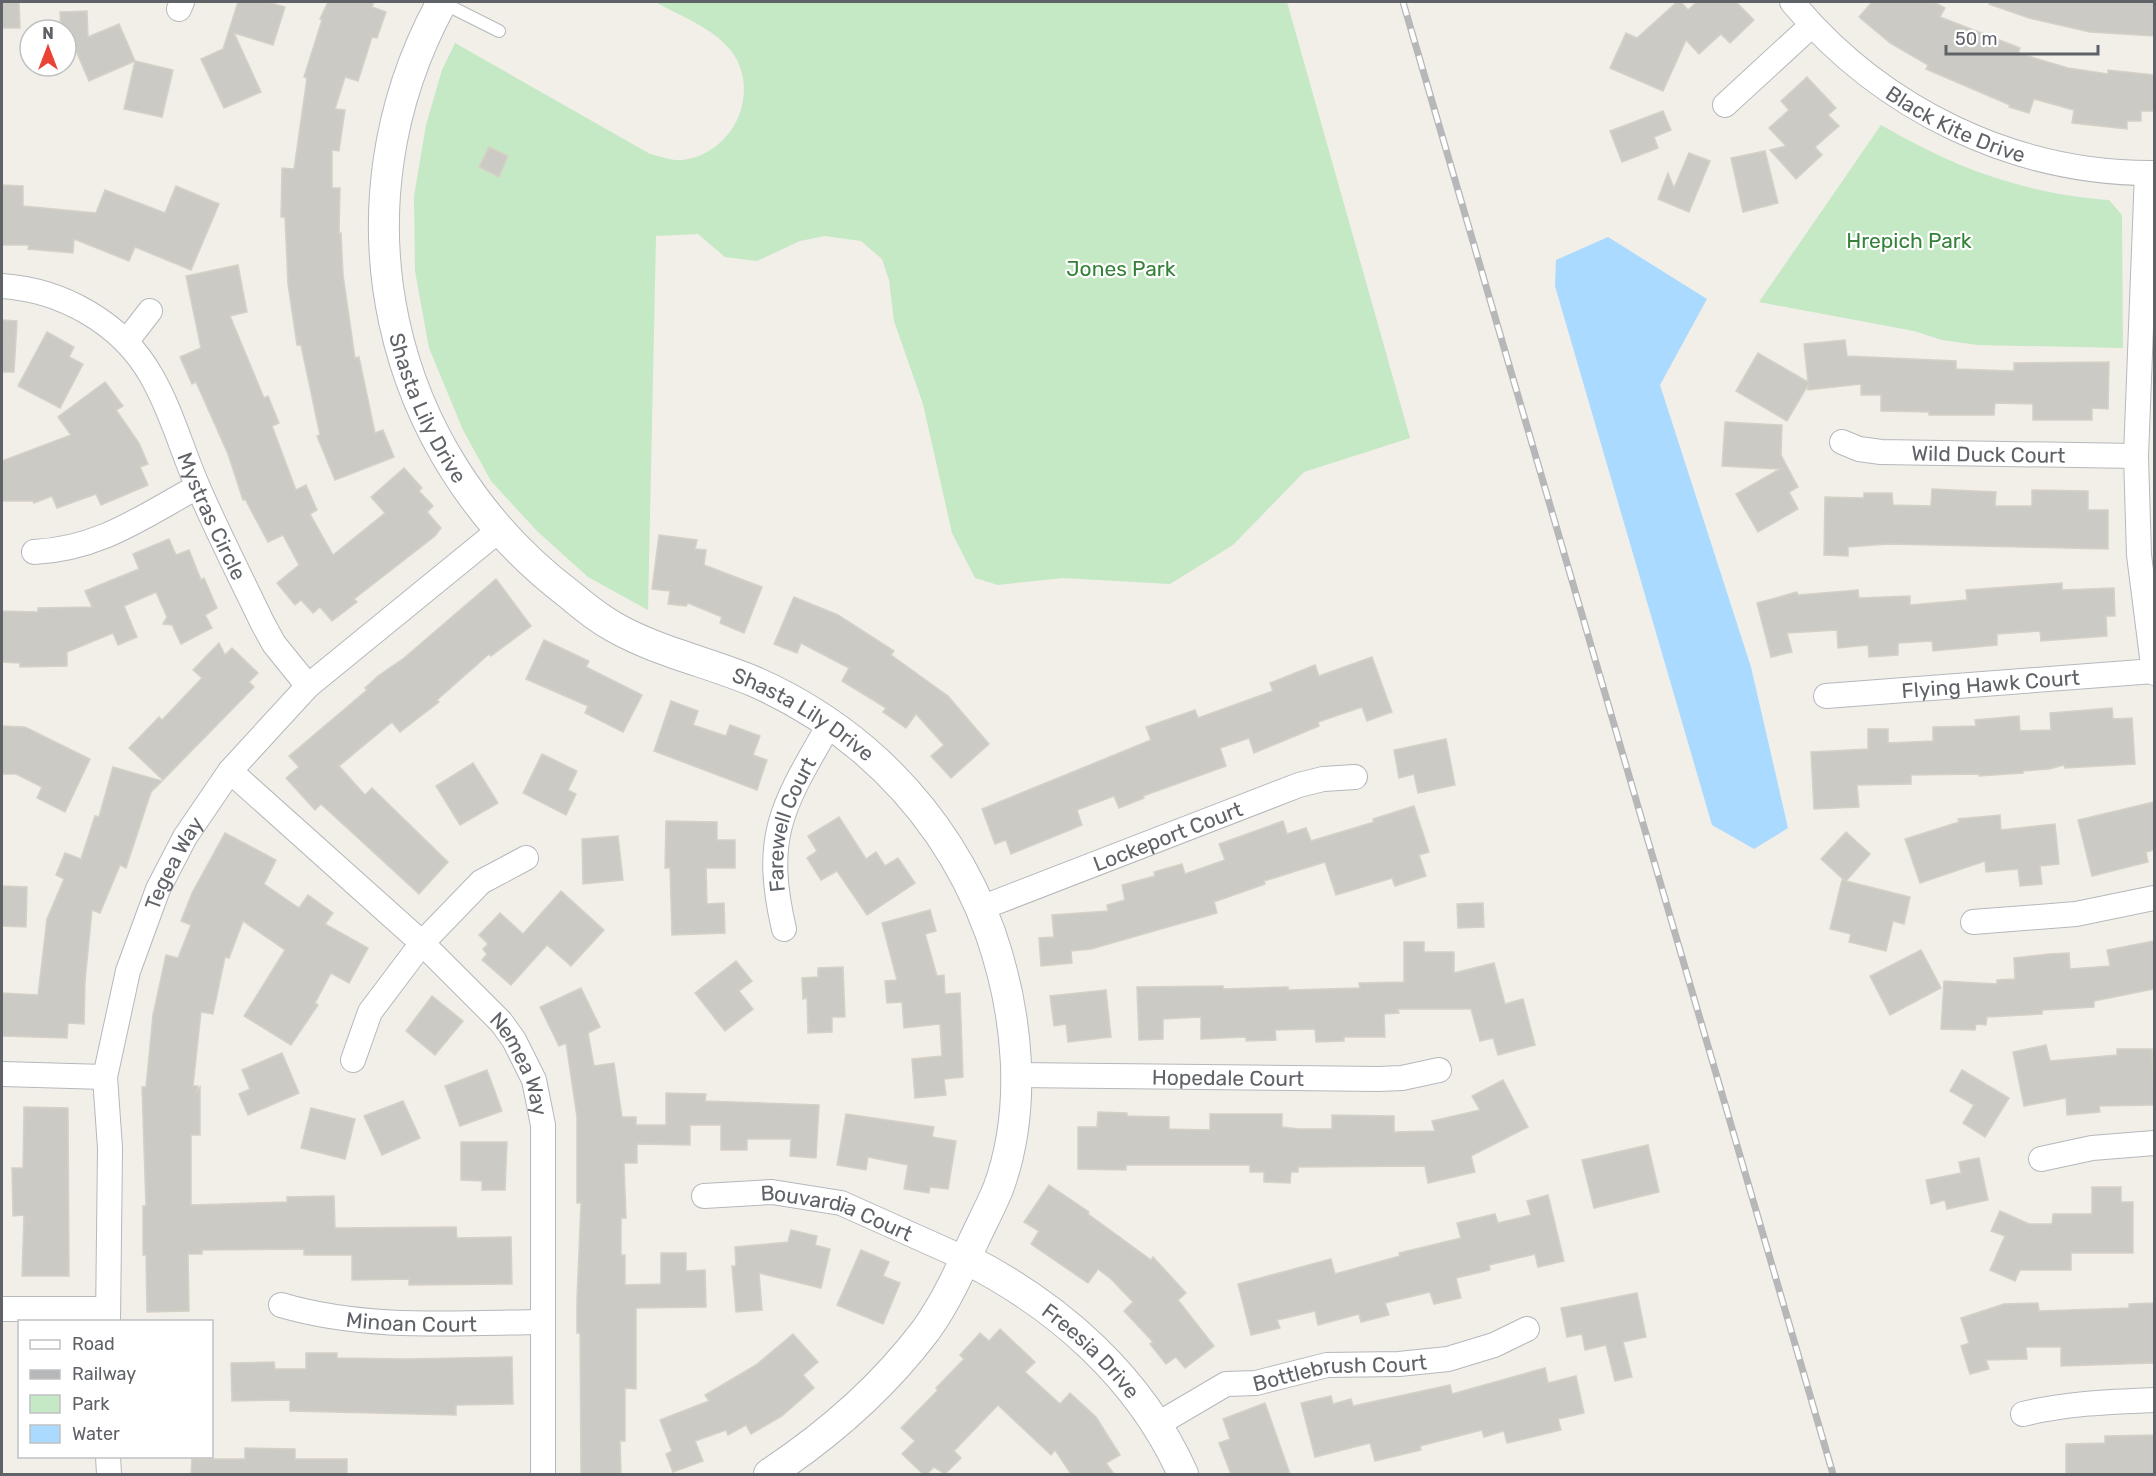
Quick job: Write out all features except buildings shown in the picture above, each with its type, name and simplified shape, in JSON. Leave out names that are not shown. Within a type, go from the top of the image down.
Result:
[{"type":"street","name":"Shasta Lily Drive","points":[[442,2],[413,61],[393,131],[384,203],[384,251],[389,299],[403,357],[415,394],[435,438],[474,500],[498,531],[545,576],[614,627],[657,648],[750,680],[790,699],[876,761],[921,809],[947,845],[981,908],[1005,982],[1013,1026],[1016,1075],[1014,1110],[998,1188],[966,1259],[927,1328],[894,1368],[831,1429],[769,1474]]},
{"type":"street","name":"Black Kite Drive","points":[[1792,2],[1843,55],[1880,85],[1914,108],[1959,131],[2034,158],[2082,168],[2151,173]]},
{"type":"street","points":[[1725,105],[1812,25]]},
{"type":"street","points":[[2151,173],[2136,456],[2139,555],[2154,672]]},
{"type":"street","name":"Mystras Circle","points":[[2,286],[26,289],[69,302],[108,326],[126,342],[151,376],[161,396],[197,487],[274,644],[308,686]]},
{"type":"street","points":[[126,342],[150,312]]},
{"type":"street","name":"Wild Duck Court","points":[[1842,442],[1859,449],[1881,452],[2136,456]]},
{"type":"street","points":[[34,552],[56,551],[100,540],[197,487]]},
{"type":"street","name":"Tegea Way","points":[[108,1315],[110,1148],[105,1077],[128,971],[146,915],[185,837],[230,771],[308,686],[498,531]]},
{"type":"street","name":"Flying Hawk Court","points":[[1826,696],[2154,672]]},
{"type":"street","name":"Farewell Court","points":[[784,929],[775,893],[774,870],[779,826],[795,784],[829,725]]},
{"type":"street","name":"Nemea Way","points":[[230,771],[422,943],[501,1022],[514,1040],[534,1080],[543,1125],[543,1474]]},
{"type":"street","name":"Lockeport Court","points":[[981,908],[1299,785],[1323,778],[1355,777]]},
{"type":"street","points":[[353,1060],[370,1012],[422,943],[481,882],[526,858]]},
{"type":"street","points":[[1972,922],[2076,914],[2154,898]]},
{"type":"street","name":"Hopedale Court","points":[[1016,1075],[1378,1079],[1410,1077],[1438,1070]]},
{"type":"street","points":[[2,1074],[105,1077]]},
{"type":"street","points":[[2041,1159],[2092,1148],[2154,1143]]},
{"type":"street","name":"Bouvardia Court","points":[[704,1196],[772,1192],[830,1200],[863,1211],[966,1259]]},
{"type":"street","name":"Freesia Drive","points":[[966,1259],[997,1275],[1043,1305],[1079,1334],[1113,1368],[1158,1424],[1183,1474]]},
{"type":"street","name":"Minoan Court","points":[[281,1305],[331,1318],[383,1323],[542,1322]]},
{"type":"street","points":[[2,1309],[108,1315]]},
{"type":"street","name":"Bottlebrush Court","points":[[1158,1424],[1226,1384],[1257,1383],[1327,1365],[1399,1364],[1448,1359],[1494,1345],[1527,1329]]},
{"type":"street","points":[[2023,1414],[2055,1406],[2087,1402],[2154,1400]]},
{"type":"street","points":[[108,1458],[109,1474]]},
{"type":"lane","points":[[442,2],[499,31]]},
{"type":"green space","name":"Jones Park","points":[[655,2],[1287,2],[1410,438],[1304,472],[1233,545],[1170,584],[1063,578],[998,585],[975,578],[952,533],[923,404],[894,321],[889,280],[882,259],[861,241],[825,236],[800,241],[757,261],[725,257],[698,234],[656,236],[648,610],[588,577],[537,531],[491,481],[463,430],[429,348],[415,271],[414,196],[426,125],[442,70],[455,43],[650,154],[682,160],[699,156],[713,148],[726,137],[741,109],[744,93],[743,76],[737,60],[722,41],[712,33]]},
{"type":"green space","name":"Hrepich Park","points":[[1881,125],[1936,154],[1991,176],[2047,192],[2109,200],[2122,215],[2123,348],[1978,345],[1942,340],[1914,331],[1759,302]]},
{"type":"water","points":[[1608,237],[1707,299],[1660,385],[1751,667],[1788,828],[1754,849],[1712,825],[1555,286],[1556,260]]},
{"type":"railway","points":[[1403,2],[1833,1474]]}]
